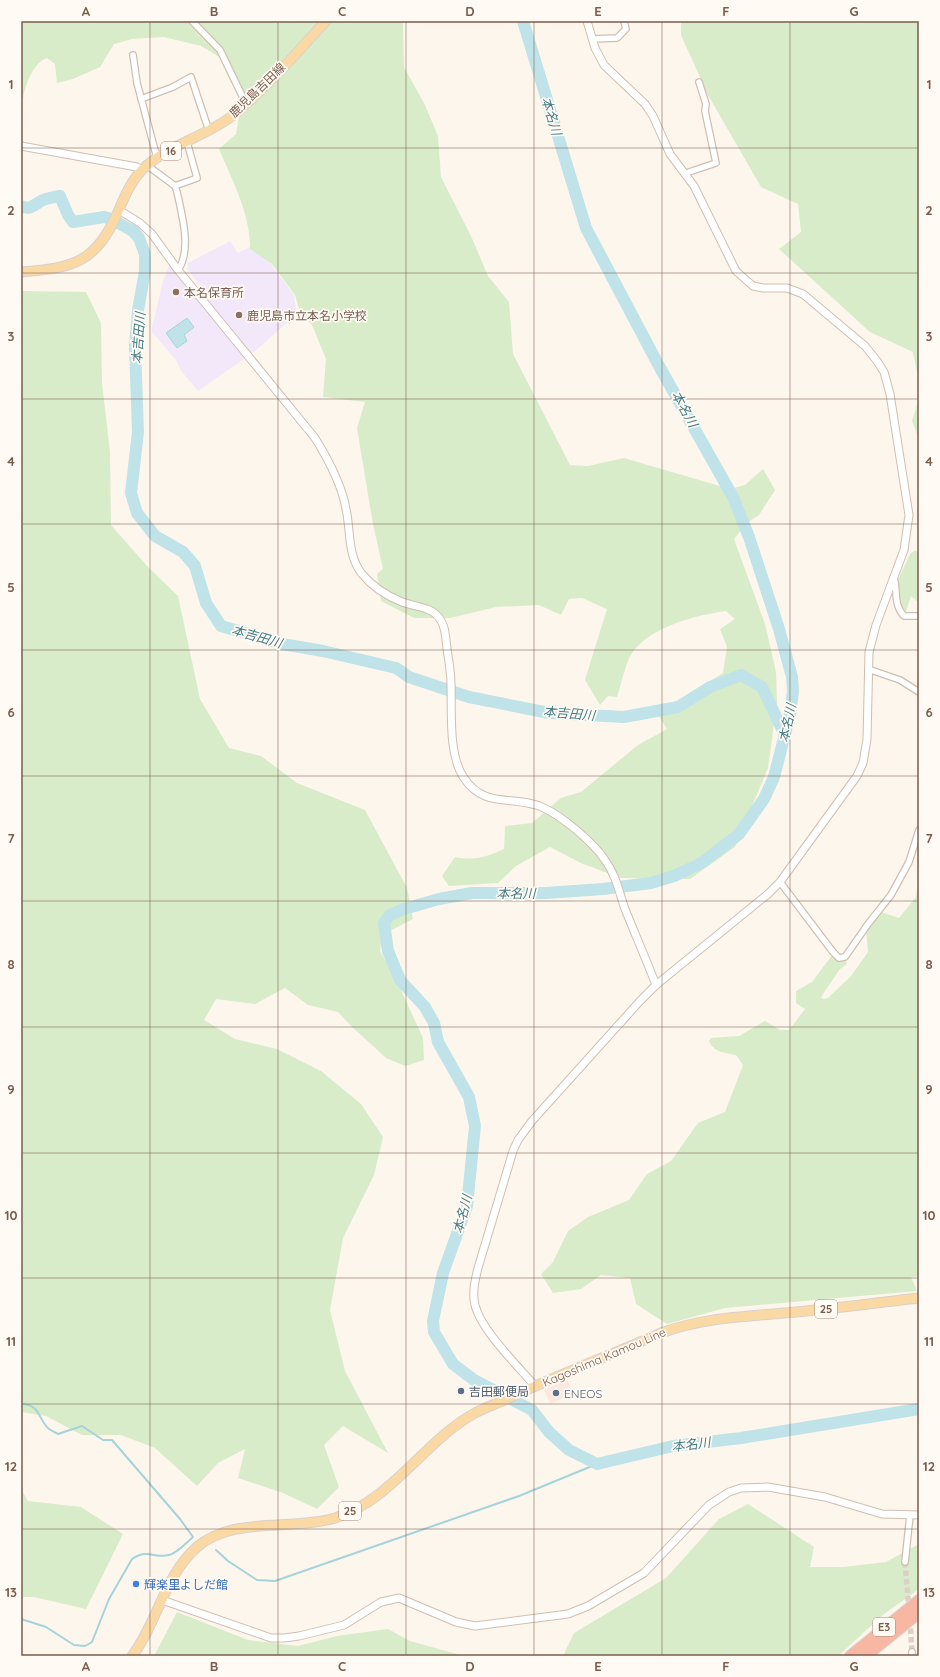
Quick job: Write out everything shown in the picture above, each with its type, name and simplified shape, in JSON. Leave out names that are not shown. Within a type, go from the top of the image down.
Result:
[{"type":"highway","name":"E3","points":[[850,1656],[919,1600]]},
{"type":"highway","name":"E3","points":[[866,1656],[919,1613]]},
{"type":"main road","name":"鹿児島吉田線","points":[[21,272],[66,267],[91,253],[108,232],[132,183],[145,168],[157,158],[209,131],[232,116],[246,104],[326,21]]},
{"type":"main road","name":"Kagoshima Kamou Line","points":[[132,1656],[148,1632],[170,1580],[186,1558],[198,1546],[223,1532],[243,1528],[308,1524],[348,1512],[382,1491],[443,1436],[464,1420],[535,1386],[661,1333],[687,1324],[732,1317],[800,1312],[919,1298]]},
{"type":"street","points":[[192,21],[220,50],[246,104]]},
{"type":"street","points":[[535,1386],[486,1327],[475,1303],[474,1282],[505,1171],[518,1140],[532,1121],[656,984],[768,894],[780,882],[850,786],[863,763],[867,739],[869,652],[876,625],[906,543],[909,515],[890,394],[884,372],[877,361],[864,346],[803,294],[787,288],[762,288],[753,286],[736,271],[694,186],[686,173],[670,154],[653,116],[645,104],[604,65],[598,55],[587,21]]},
{"type":"street","points":[[592,39],[617,38],[626,29],[624,21]]},
{"type":"street","points":[[133,55],[137,83],[157,158]]},
{"type":"street","points":[[141,99],[173,87],[191,77],[209,131]]},
{"type":"street","points":[[686,173],[716,163],[705,111],[704,96],[699,82]]},
{"type":"street","points":[[175,186],[197,178],[187,142]]},
{"type":"street","points":[[21,146],[145,168],[175,186],[186,234],[182,265],[178,270]]},
{"type":"street","points":[[117,214],[146,228],[178,270],[308,430],[321,449],[346,508],[351,551],[354,562],[362,574],[388,596],[404,603],[432,611],[440,618],[445,631],[451,684],[451,702],[457,766],[468,784],[481,795],[490,798],[528,803],[552,812],[598,850],[615,877],[656,984]]},
{"type":"street","points":[[894,578],[897,589],[895,600],[898,610],[904,616],[919,616]]},
{"type":"street","points":[[868,669],[900,680],[919,692]]},
{"type":"street","points":[[780,882],[833,952],[839,958],[845,957],[891,895],[909,862],[919,830]]},
{"type":"street","points":[[162,1600],[271,1638],[299,1636],[344,1625],[381,1602],[399,1598],[456,1622],[483,1626],[568,1614],[588,1606],[644,1573],[709,1505],[729,1492],[741,1488],[768,1487],[825,1497],[882,1514],[919,1515]]},
{"type":"street","points":[[905,1562],[910,1515]]},
{"type":"shaded area","name":"鹿児島市立本名小学校","points":[[230,241],[238,253],[256,244],[294,295],[296,309],[289,321],[254,352],[198,391],[181,371],[176,360],[152,332],[152,327],[163,281],[170,264],[201,304],[209,297],[187,269],[188,263]]},
{"type":"shaded area","name":"ENEOS","points":[[567,1379],[570,1387],[566,1389],[569,1395],[550,1404],[544,1390]]},
{"type":"green space","points":[[21,21],[403,21],[404,67],[425,105],[438,136],[441,177],[471,236],[488,276],[509,302],[513,354],[570,465],[588,466],[624,458],[730,489],[745,485],[763,469],[775,490],[759,515],[747,523],[734,539],[765,624],[776,672],[777,703],[768,768],[735,847],[690,879],[620,878],[581,863],[550,847],[516,866],[498,883],[449,886],[442,876],[455,857],[468,859],[480,858],[504,849],[505,826],[532,823],[561,798],[581,792],[638,745],[667,729],[653,707],[679,701],[723,673],[727,647],[720,629],[735,619],[726,611],[714,613],[674,624],[650,636],[632,653],[617,697],[608,696],[600,705],[585,680],[607,609],[582,598],[569,599],[561,615],[539,605],[496,607],[450,618],[414,618],[381,601],[377,574],[383,569],[373,524],[357,428],[365,402],[323,397],[326,359],[312,325],[300,312],[295,295],[272,264],[250,249],[247,223],[240,198],[219,149],[236,134],[242,98],[223,59],[201,46],[164,37],[132,39],[114,44],[100,67],[73,79],[57,83],[55,64],[47,58],[34,69],[30,75],[23,99],[21,99]]},
{"type":"green space","points":[[681,21],[919,21],[919,382],[913,352],[870,332],[779,249],[801,232],[798,204],[761,187],[708,95],[681,35]]},
{"type":"green space","points":[[21,291],[86,292],[101,323],[102,383],[110,452],[111,525],[148,567],[178,596],[200,699],[229,748],[261,756],[297,783],[365,810],[407,888],[413,919],[382,935],[380,951],[394,975],[423,1038],[424,1060],[405,1066],[386,1058],[338,1012],[308,1005],[285,988],[255,1004],[216,999],[204,1020],[235,1039],[277,1049],[321,1071],[361,1104],[383,1137],[374,1175],[343,1238],[330,1310],[345,1371],[388,1453],[343,1426],[324,1445],[339,1487],[317,1509],[283,1493],[238,1478],[245,1449],[218,1463],[197,1486],[155,1448],[121,1435],[82,1435],[46,1416],[21,1412]]},
{"type":"green space","points":[[919,399],[919,439],[912,421]]},
{"type":"green space","points":[[914,551],[919,551],[919,603],[911,596],[906,612],[903,613],[897,602],[899,589],[898,580],[910,554]]},
{"type":"green space","points":[[919,875],[919,1276],[911,1277],[917,1291],[725,1308],[667,1324],[636,1304],[630,1278],[601,1275],[581,1289],[553,1293],[541,1274],[553,1262],[568,1231],[588,1217],[629,1200],[647,1174],[671,1161],[698,1123],[725,1112],[743,1065],[736,1055],[728,1054],[713,1048],[709,1041],[711,1038],[739,1036],[765,1021],[780,1030],[789,1030],[805,1009],[796,1003],[796,991],[812,982],[833,954],[838,959],[845,960],[847,964],[840,969],[821,997],[823,999],[828,998],[851,976],[868,952],[866,930],[881,912],[899,918],[916,897]]},
{"type":"green space","points":[[21,1489],[28,1501],[81,1507],[123,1534],[86,1609],[34,1597],[21,1597]]},
{"type":"green space","points":[[748,1504],[814,1547],[810,1567],[843,1567],[886,1562],[919,1544],[919,1589],[884,1614],[838,1656],[563,1656],[574,1633],[666,1578],[719,1519]]},
{"type":"green space","points":[[177,1612],[248,1640],[298,1646],[337,1636],[388,1629],[410,1641],[464,1656],[154,1656]]},
{"type":"water","points":[[187,318],[194,327],[184,335],[187,341],[177,348],[166,333]]},
{"type":"waterway","name":"本名川","points":[[523,21],[586,228],[659,366],[733,497],[749,537],[779,629],[792,677],[793,691],[790,715],[774,777],[764,799],[739,834],[703,862],[674,876],[651,883],[603,889],[546,893],[472,893],[439,899],[404,909],[390,915],[384,923],[388,951],[400,980],[425,1007],[434,1023],[438,1042],[469,1097],[475,1126],[467,1206],[443,1273],[433,1321],[434,1332],[453,1364],[474,1380],[532,1410],[549,1432],[569,1450],[597,1464],[673,1446],[741,1438],[919,1409]]},
{"type":"waterway","name":"本吉田川","points":[[21,206],[27,208],[43,200],[60,196],[68,215],[73,222],[104,217],[111,219],[133,231],[139,238],[145,254],[145,271],[138,310],[135,347],[138,432],[131,493],[137,513],[155,536],[183,552],[195,566],[206,603],[221,626],[282,644],[323,651],[396,668],[409,677],[469,697],[549,713],[624,717],[678,707],[710,687],[741,675],[762,687],[784,733]]},
{"type":"waterway","points":[[21,1404],[27,1405],[36,1410],[45,1425],[58,1434],[82,1426],[103,1440],[112,1440],[180,1519],[193,1537],[172,1554],[164,1556],[143,1554],[132,1559],[109,1599],[92,1642],[85,1646],[74,1645],[46,1627],[21,1619]]},
{"type":"waterway","points":[[216,1550],[228,1561],[257,1580],[275,1581],[519,1496],[597,1464]]},
{"type":"tunnel","points":[[905,1562],[909,1610]]},
{"type":"tunnel","points":[[910,1620],[912,1652]]},
{"type":"place","name":"本名保育所","points":[[176,292]]},
{"type":"place","name":"鹿児島市立本名小学校","points":[[239,315]]},
{"type":"place","name":"吉田郵便局","points":[[461,1391]]},
{"type":"place","name":"ENEOS","points":[[556,1393]]},
{"type":"place","name":"輝楽里よしだ館","points":[[136,1584]]}]
